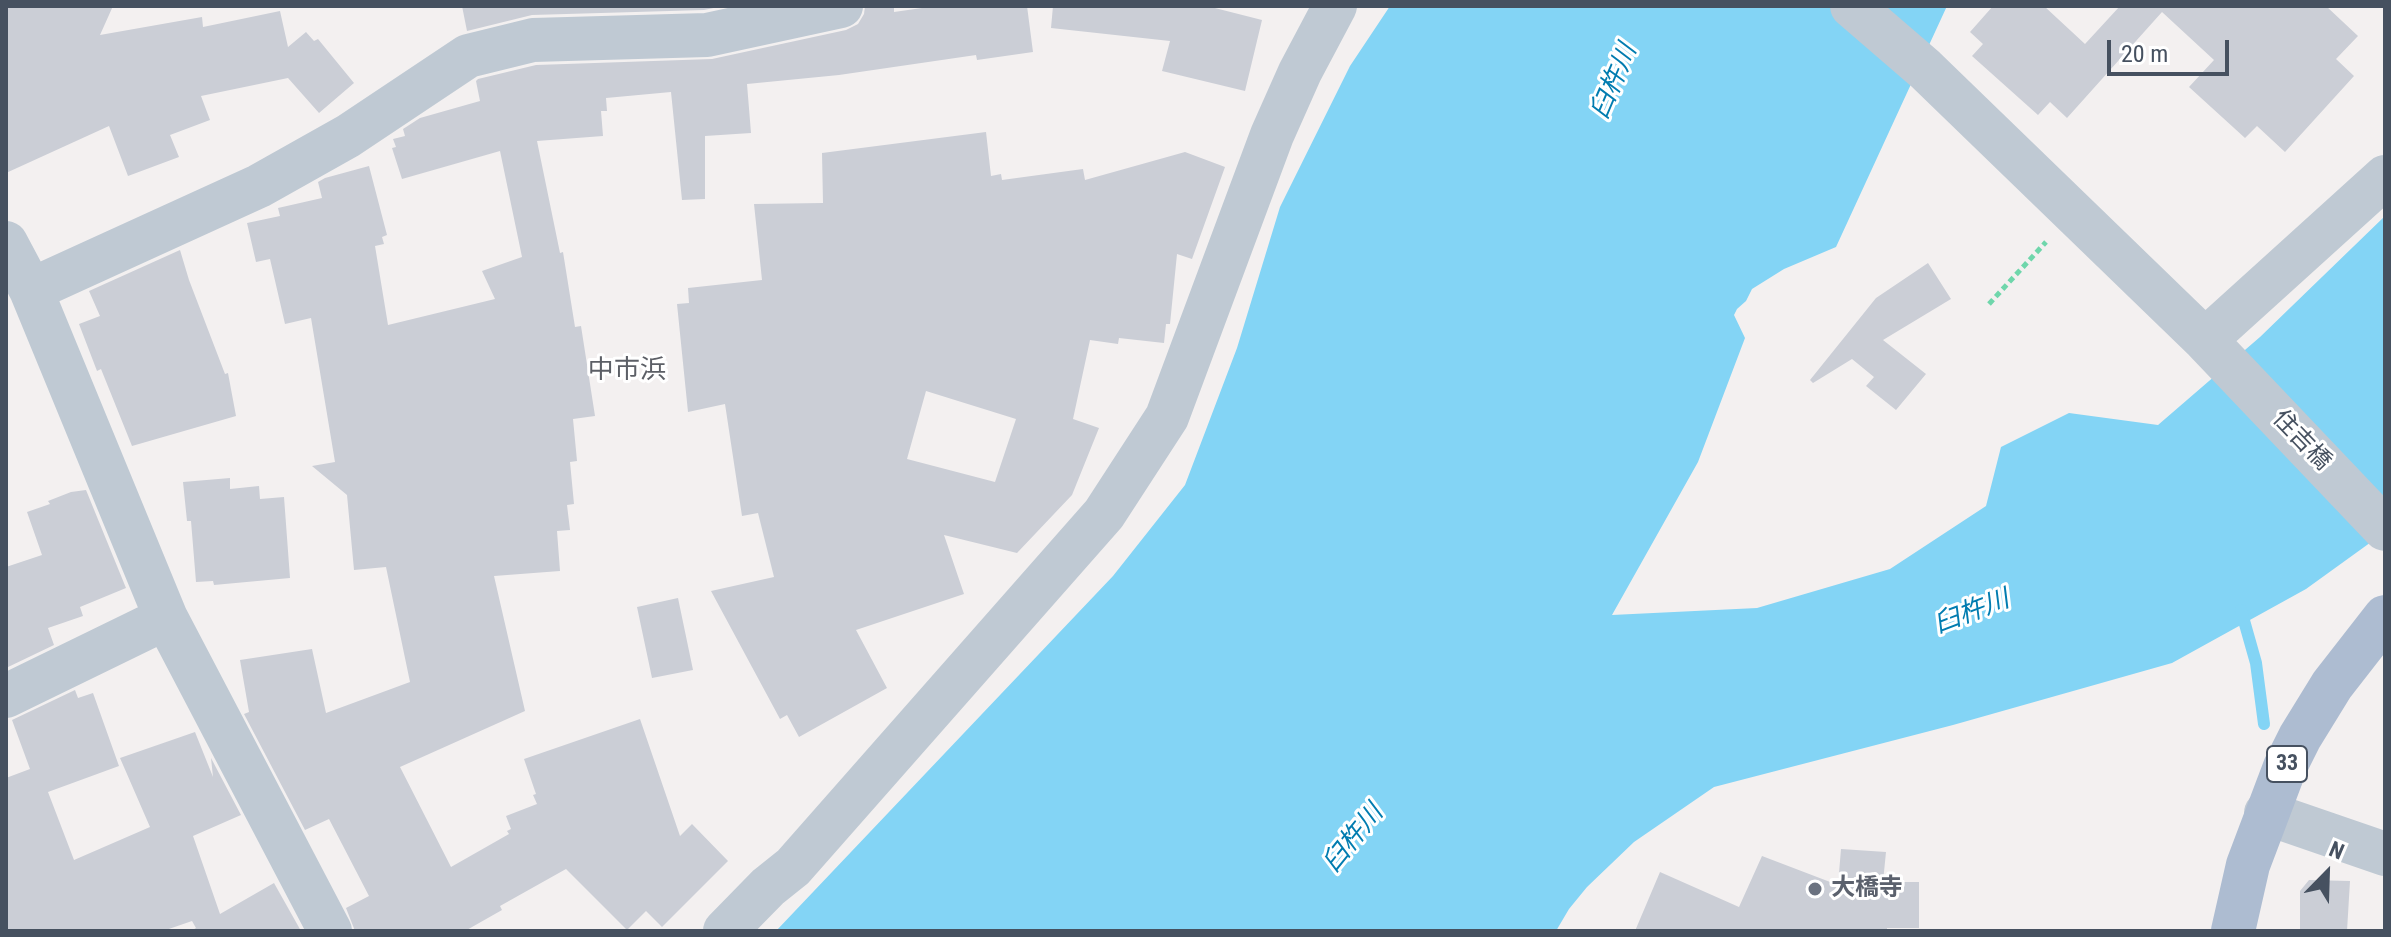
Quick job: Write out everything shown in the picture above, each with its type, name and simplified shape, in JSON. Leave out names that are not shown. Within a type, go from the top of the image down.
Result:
[{"type":"main road","name":"33","points":[[2233,931],[2248,865],[2266,813],[2300,737],[2332,685],[2385,617]]},
{"type":"street","points":[[31,290],[259,186],[348,136],[468,56],[533,40],[707,35],[841,6]]},
{"type":"street","points":[[725,931],[768,887],[793,867],[1104,514],[1167,417],[1272,135],[1300,72],[1335,6]]},
{"type":"street","name":"住吉橋","points":[[1852,6],[1925,69],[2211,346],[2385,529]]},
{"type":"street","points":[[2211,346],[2385,177]]},
{"type":"street","points":[[6,243],[31,290],[166,618],[330,931]]},
{"type":"street","points":[[6,696],[166,618]]},
{"type":"street","points":[[2266,813],[2385,854]]},
{"type":"path","points":[[1989,304],[2050,238]]},
{"type":"water","name":"臼杵川","points":[[1390,6],[1947,6],[1836,247],[1784,269],[1752,289],[1737,309],[1734,315],[1745,338],[1698,462],[1612,615],[1757,608],[1890,569],[1986,506],[2001,447],[2069,413],[2158,425],[2260,337],[2385,216],[2385,532],[2306,589],[2172,663],[1953,725],[1714,787],[1634,842],[1587,887],[1556,931],[776,931],[1113,576],[1185,485],[1237,348],[1280,207],[1350,66]]},
{"type":"building","points":[[6,6],[113,6],[100,35],[202,17],[203,27],[280,11],[288,47],[306,32],[314,41],[318,39],[354,83],[319,113],[288,78],[201,96],[210,120],[170,135],[179,157],[128,176],[109,126],[6,173]]},
{"type":"building","points":[[462,6],[723,6],[704,10],[532,15],[467,31]]},
{"type":"building","points":[[865,6],[894,6],[894,12],[936,6],[1027,6],[1033,52],[977,60],[976,55],[839,75],[747,84],[751,133],[705,136],[705,199],[682,200],[671,92],[606,98],[607,111],[601,111],[603,136],[537,141],[560,253],[563,252],[575,327],[581,326],[595,416],[573,419],[577,461],[570,462],[574,504],[567,505],[570,530],[557,531],[560,571],[494,576],[525,711],[400,767],[451,867],[509,834],[507,831],[511,829],[506,816],[537,804],[524,759],[640,719],[680,836],[692,824],[728,861],[662,927],[646,911],[627,930],[566,869],[500,906],[502,910],[465,931],[355,931],[346,908],[369,896],[329,819],[305,830],[244,714],[249,712],[240,660],[312,649],[326,713],[410,682],[386,567],[354,570],[347,495],[312,466],[335,462],[311,318],[285,324],[270,259],[256,262],[247,223],[280,216],[278,208],[322,198],[318,182],[369,166],[387,235],[382,237],[384,244],[375,246],[388,325],[495,299],[482,271],[522,257],[500,151],[402,179],[392,148],[396,147],[393,139],[405,136],[403,129],[420,118],[480,101],[478,79],[536,65],[712,59],[846,30],[858,24]]},
{"type":"building","points":[[1053,6],[1207,6],[1262,20],[1245,91],[1162,71],[1170,41],[1051,28]]},
{"type":"building","points":[[1993,6],[2044,6],[2085,44],[2120,6],[2326,6],[2358,36],[2336,59],[2354,76],[2285,152],[2257,126],[2245,138],[2189,87],[2214,60],[2162,12],[2067,118],[2050,102],[2038,115],[1972,56],[1983,44],[1970,32]]},
{"type":"building","points":[[986,132],[991,176],[1001,174],[1002,180],[1083,169],[1085,180],[1185,152],[1225,167],[1192,259],[1177,254],[1170,324],[1166,324],[1164,343],[1119,338],[1118,344],[1090,340],[1073,419],[1099,428],[1072,495],[1017,553],[944,535],[964,594],[856,630],[887,688],[799,737],[787,715],[780,719],[711,591],[774,577],[758,513],[742,516],[725,404],[688,412],[677,304],[689,303],[688,288],[762,280],[754,204],[823,203],[822,153]],"holes":[[[926,391],[1016,419],[995,482],[907,459]]]},
{"type":"building","points":[[180,250],[225,374],[228,373],[236,416],[132,446],[79,324],[100,316],[89,291]]},
{"type":"building","points":[[1928,263],[1951,299],[1883,340],[1926,374],[1896,410],[1866,386],[1874,377],[1852,359],[1813,383],[1810,380],[1876,298]]},
{"type":"building","points":[[230,478],[230,489],[259,486],[260,499],[284,497],[290,578],[214,585],[213,581],[196,582],[191,521],[187,521],[183,482]]},
{"type":"building","points":[[86,490],[126,588],[80,607],[83,616],[48,628],[54,645],[6,668],[6,567],[42,555],[27,512],[71,492]]},
{"type":"building","points":[[678,598],[693,670],[652,678],[637,607]]},
{"type":"building","points":[[75,690],[78,698],[93,693],[119,766],[48,792],[74,860],[150,827],[120,758],[195,732],[213,777],[211,758],[241,815],[193,836],[220,914],[274,883],[301,931],[191,931],[196,928],[192,921],[163,931],[6,931],[6,778],[30,769],[12,720]]},
{"type":"building","points":[[1841,849],[1886,852],[1883,882],[1919,882],[1919,928],[1887,928],[1887,931],[1635,931],[1660,872],[1739,907],[1762,856],[1838,885]]},
{"type":"building","points":[[2309,880],[2350,881],[2347,931],[2300,931],[2300,891]]},
{"type":"waterway","points":[[2241,610],[2256,663],[2264,724]]},
{"type":"place","name":"大橋寺","points":[[1815,889]]},
{"type":"district","name":"中市浜","points":[[627,371]]}]
